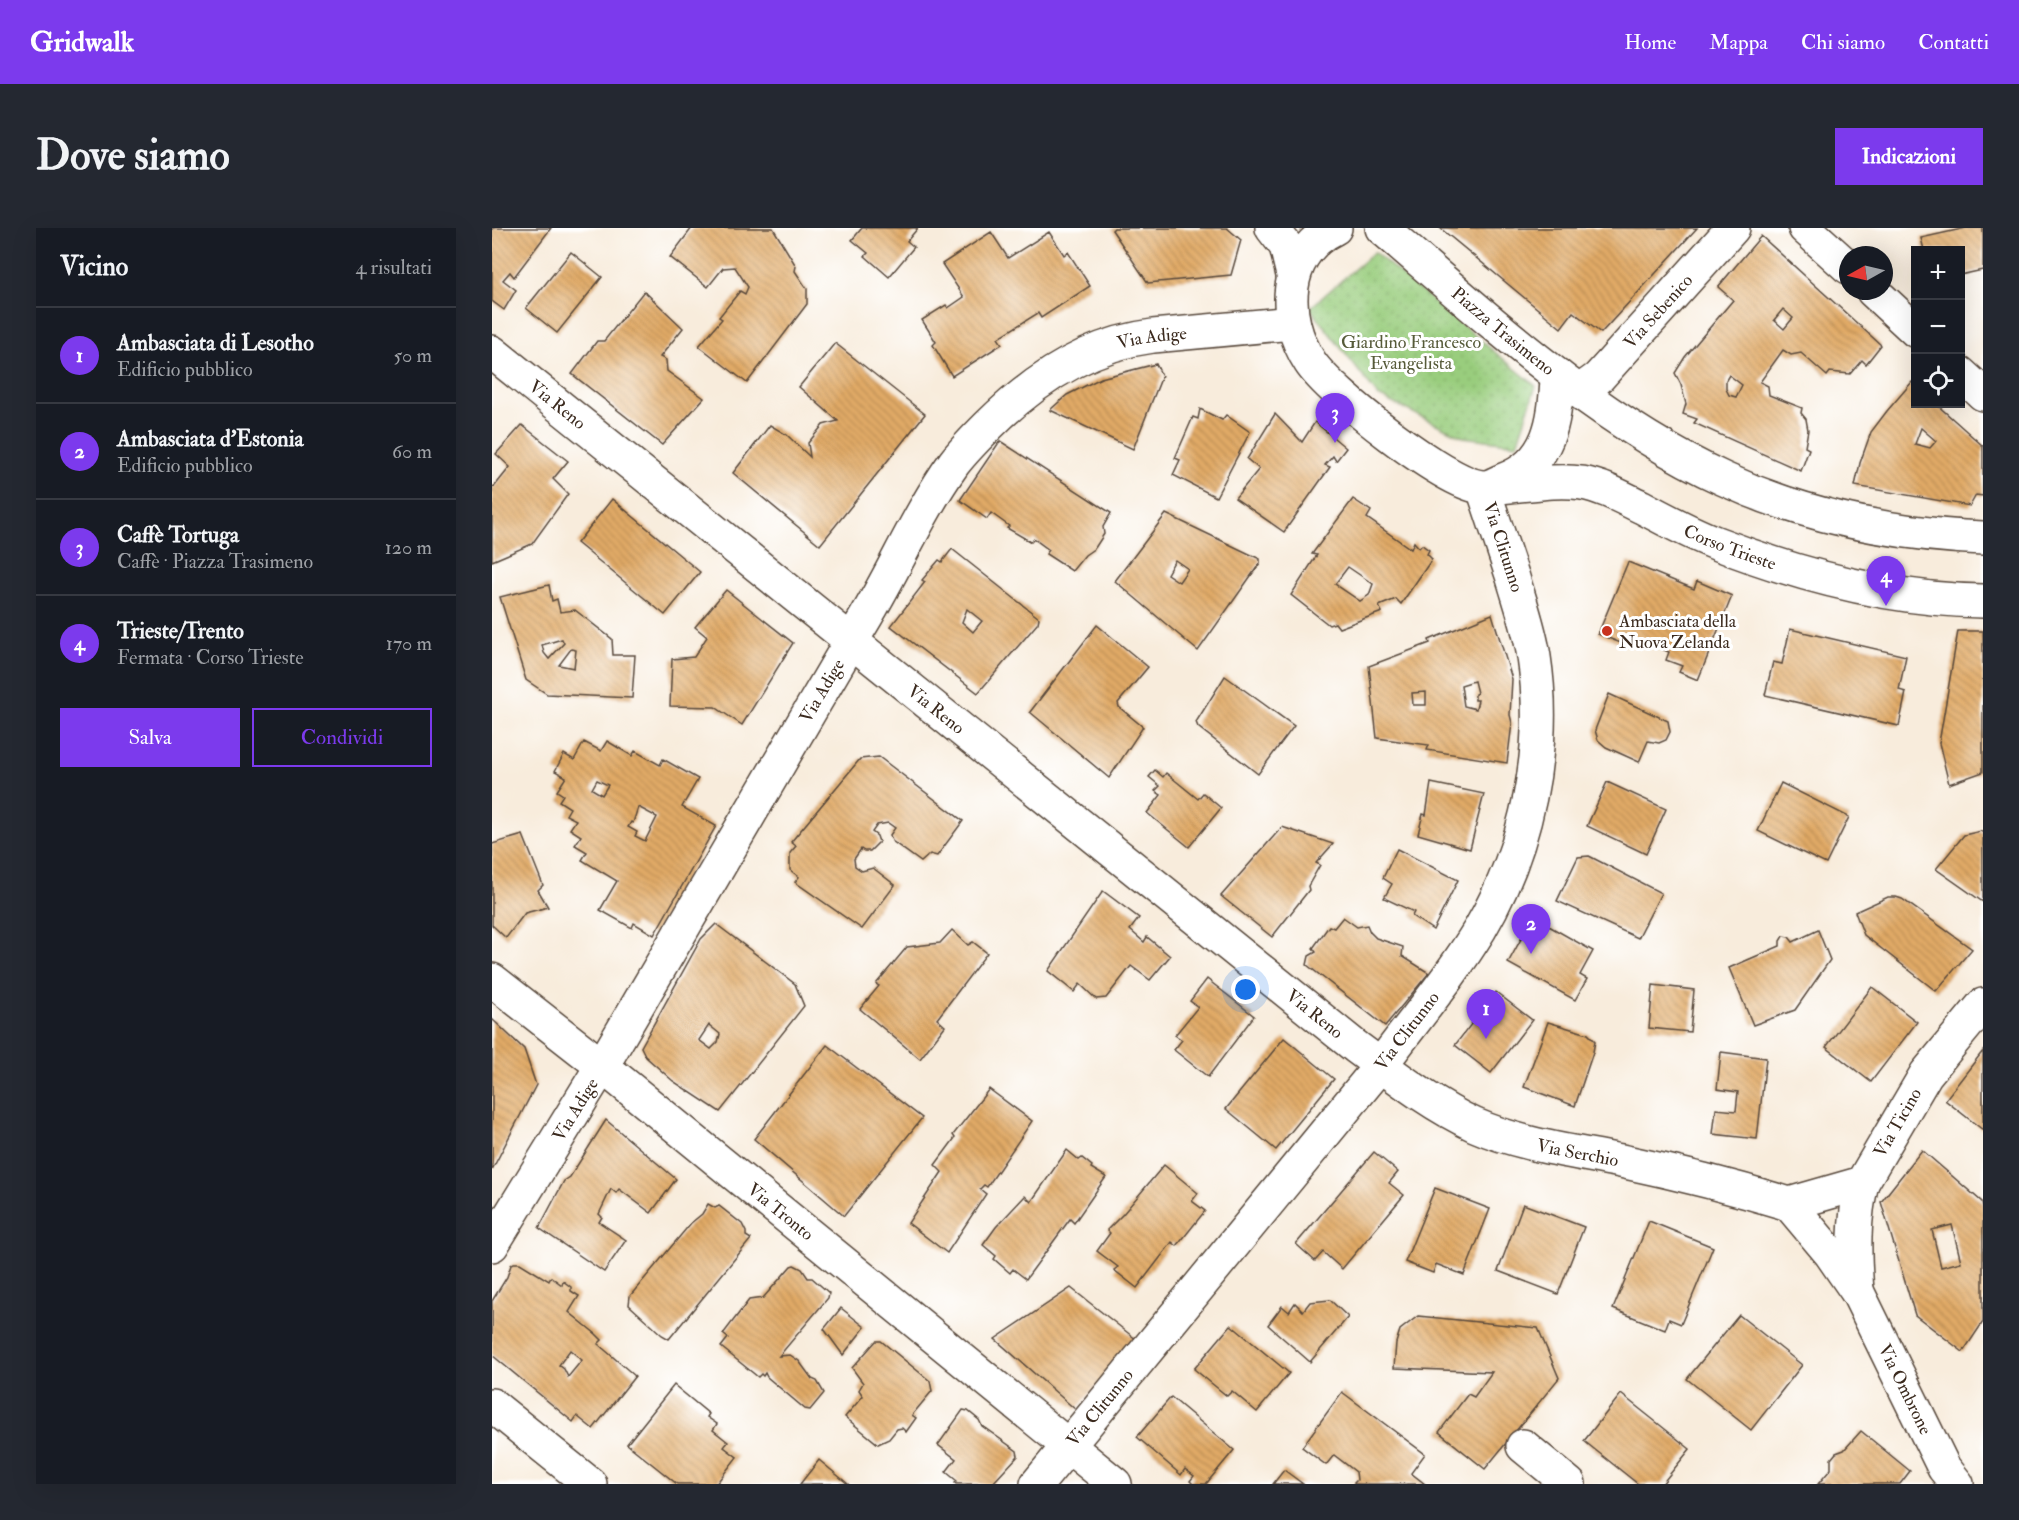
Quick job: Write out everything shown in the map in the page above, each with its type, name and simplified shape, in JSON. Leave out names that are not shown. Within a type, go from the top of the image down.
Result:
[{"type":"street","points":[[1272,228],[1286,246],[1291,261],[1293,275],[1290,299],[1293,323],[1310,362],[1322,377],[1424,460],[1451,476],[1483,488]]},
{"type":"street","points":[[1293,275],[1313,244],[1335,228]]},
{"type":"street","name":"Piazza Trasimeno","points":[[1382,228],[1569,383],[1546,441],[1525,470],[1516,476],[1483,488]]},
{"type":"street","name":"Via Sebenico","points":[[1569,383],[1598,378],[1733,228]]},
{"type":"street","points":[[1805,228],[1839,259]]},
{"type":"street","points":[[1883,300],[1911,326]]},
{"type":"street","name":"Via Adige","points":[[492,1245],[602,1066],[851,641],[871,612],[921,518],[954,463],[985,429],[1029,389],[1086,355],[1130,339],[1293,323]]},
{"type":"street","name":"Via Reno","points":[[492,352],[1381,1065]]},
{"type":"street","points":[[1965,378],[1983,394]]},
{"type":"street","points":[[1569,383],[1638,431],[1690,462],[1753,492],[1854,523],[1928,535],[1983,538]]},
{"type":"street","name":"Corso Trieste","points":[[1483,488],[1566,482],[1596,486],[1714,542],[1793,570],[1868,589],[1923,597],[1983,601]]},
{"type":"street","name":"Via Clitunno","points":[[1037,1484],[1381,1065],[1448,975],[1488,914],[1520,838],[1531,784],[1538,727],[1534,656],[1522,605],[1483,488]]},
{"type":"street","name":"Via Tronto","points":[[492,980],[602,1066],[1115,1484]]},
{"type":"street","name":"Via Ticino","points":[[1862,1183],[1926,1074],[1983,1005]]},
{"type":"street","name":"Via Serchio","points":[[1381,1065],[1449,1112],[1503,1136],[1552,1149],[1693,1177],[1789,1204]]},
{"type":"street","points":[[1789,1204],[1862,1183]]},
{"type":"street","name":"Via Ombrone","points":[[1858,1293],[1854,1232],[1856,1207],[1862,1183]]},
{"type":"street","name":"Via Ombrone","points":[[1789,1204],[1831,1254],[1858,1293],[1944,1479]]},
{"type":"street","points":[[492,1405],[590,1484]]},
{"type":"street","points":[[1523,1446],[1569,1484]]},
{"type":"green space","name":"Giardino Francesco Evangelista","points":[[1374,252],[1536,386],[1517,444],[1463,437],[1378,396],[1310,308]]},
{"type":"building","points":[[492,228],[551,228],[514,277],[510,272],[503,280],[516,290],[504,310],[492,301]]},
{"type":"building","points":[[692,228],[773,228],[807,289],[807,304],[747,383],[699,346],[722,319],[719,317],[740,291],[745,294],[748,287],[735,267],[723,268],[708,287],[670,257]]},
{"type":"building","points":[[862,228],[918,228],[907,241],[914,247],[889,277],[865,256],[868,253],[852,240]]},
{"type":"building","points":[[1114,228],[1227,228],[1241,240],[1231,275],[1148,283],[1112,230]]},
{"type":"building","points":[[1440,228],[1697,228],[1601,333],[1573,312],[1561,328]]},
{"type":"building","points":[[1966,228],[1983,228],[1983,270],[1965,274],[1965,246],[1923,246],[1921,238]]},
{"type":"building","points":[[991,232],[1008,258],[1049,232],[1064,255],[1068,252],[1090,286],[1041,318],[1038,313],[998,338],[1002,344],[952,376],[933,345],[936,342],[922,320],[946,305],[948,308],[964,297],[942,264]]},
{"type":"building","points":[[1761,236],[1881,345],[1866,364],[1862,360],[1850,374],[1830,372],[1827,376],[1801,353],[1791,355],[1783,350],[1760,382],[1768,386],[1769,395],[1802,408],[1801,413],[1806,419],[1808,430],[1805,447],[1809,449],[1801,471],[1694,423],[1697,419],[1683,414],[1686,404],[1675,373],[1685,357],[1733,300],[1718,287]],"holes":[[[1783,309],[1793,318],[1784,329],[1774,320]],[[1729,375],[1742,385],[1736,397],[1729,395],[1726,389],[1726,380]]]},
{"type":"building","points":[[571,252],[602,277],[557,333],[526,308]]},
{"type":"building","points":[[644,291],[683,328],[660,357],[666,360],[667,371],[704,398],[662,445],[572,374],[597,341],[604,341]]},
{"type":"building","points":[[835,343],[925,414],[820,545],[733,473],[770,425],[787,435],[810,457],[808,443],[823,425],[838,421],[799,387]]},
{"type":"building","points":[[1156,364],[1162,376],[1133,449],[1050,410],[1067,395],[1101,378]]},
{"type":"building","points":[[1911,383],[1911,408],[1940,408],[1983,446],[1983,496],[1976,495],[1970,506],[1855,486],[1871,432]],"holes":[[[1921,428],[1936,441],[1930,448],[1915,444]]]},
{"type":"building","points":[[1200,409],[1222,420],[1226,415],[1250,432],[1216,497],[1173,475],[1180,460],[1175,458],[1193,417],[1198,419]]},
{"type":"building","points":[[1275,414],[1302,442],[1315,422],[1346,448],[1336,461],[1333,456],[1325,465],[1330,467],[1284,532],[1235,498],[1259,469],[1247,459]]},
{"type":"building","points":[[522,425],[568,461],[553,479],[568,494],[532,544],[492,561],[492,486],[494,487],[510,467],[496,454]]},
{"type":"building","points":[[1000,441],[1111,513],[1103,527],[1104,534],[1095,548],[1085,555],[1072,571],[1046,554],[1049,550],[1034,539],[1031,542],[1007,528],[1009,526],[991,513],[987,519],[960,500]]},
{"type":"building","points":[[612,499],[700,572],[665,615],[577,543]]},
{"type":"building","points":[[1353,499],[1371,511],[1367,518],[1411,549],[1414,542],[1419,548],[1422,545],[1429,550],[1427,554],[1432,559],[1401,604],[1396,599],[1379,606],[1382,612],[1339,628],[1335,623],[1329,625],[1291,595],[1317,555],[1312,554]],"holes":[[[1348,567],[1373,584],[1369,595],[1360,601],[1335,584]]]},
{"type":"building","points":[[1166,514],[1260,559],[1260,563],[1198,651],[1115,581]],"holes":[[[1175,560],[1188,569],[1179,582],[1167,574]]]},
{"type":"building","points":[[952,549],[1039,618],[1038,623],[978,693],[891,626],[925,582],[922,580],[939,560],[942,562]],"holes":[[[967,609],[982,621],[973,632],[962,622]]]},
{"type":"building","points":[[1628,562],[1694,589],[1697,581],[1732,596],[1698,680],[1679,672],[1682,666],[1666,660],[1669,652],[1629,636],[1626,645],[1598,634]]},
{"type":"building","points":[[549,585],[552,601],[557,599],[560,612],[575,610],[612,639],[613,655],[635,655],[632,698],[547,694],[526,680],[500,597]],"holes":[[[562,639],[564,643],[549,659],[542,645]],[[571,649],[576,650],[574,668],[559,665]]]},
{"type":"building","points":[[726,590],[793,643],[742,725],[715,707],[670,706],[672,659],[694,657],[707,637],[695,627]]},
{"type":"building","points":[[1492,614],[1512,679],[1510,715],[1512,723],[1507,763],[1427,750],[1429,745],[1377,738],[1369,666],[1430,643],[1429,640]],"holes":[[[1474,681],[1477,693],[1475,700],[1478,700],[1476,709],[1464,706],[1461,685]],[[1426,692],[1426,705],[1413,705],[1412,693]]]},
{"type":"building","points":[[1097,625],[1148,667],[1118,703],[1119,707],[1143,727],[1109,778],[1030,712]]},
{"type":"building","points":[[1790,629],[1906,656],[1899,690],[1906,692],[1899,726],[1765,695],[1773,662],[1782,664]]},
{"type":"building","points":[[1958,631],[1983,631],[1983,772],[1949,784],[1939,743]]},
{"type":"building","points":[[1225,676],[1294,726],[1258,774],[1198,727],[1196,722]]},
{"type":"building","points":[[1609,694],[1668,721],[1670,732],[1666,740],[1659,743],[1648,741],[1639,762],[1606,747],[1598,740],[1595,730]]},
{"type":"building","points":[[607,741],[632,756],[635,751],[660,765],[663,759],[698,779],[682,807],[716,826],[654,935],[634,923],[632,928],[600,910],[617,881],[582,860],[587,852],[575,845],[581,836],[570,829],[576,820],[566,815],[570,808],[559,801],[563,795],[557,791],[566,777],[555,771],[564,754],[574,760],[584,742],[601,751]],"holes":[[[597,780],[608,785],[602,795],[592,789]],[[638,807],[657,817],[645,841],[635,836],[637,832],[628,827],[631,822],[633,823]]]},
{"type":"building","points":[[879,757],[963,821],[937,856],[930,854],[921,862],[892,841],[890,835],[895,828],[888,823],[877,825],[872,832],[877,836],[879,842],[870,851],[861,849],[854,859],[855,866],[862,871],[873,868],[895,885],[862,929],[795,882],[799,877],[790,870],[790,853],[796,846],[791,842],[860,759]]},
{"type":"building","points":[[1155,770],[1163,777],[1166,773],[1198,799],[1203,793],[1221,808],[1189,847],[1147,813],[1161,795],[1155,791],[1160,786],[1149,777]]},
{"type":"building","points":[[1607,782],[1666,809],[1646,854],[1587,826]]},
{"type":"building","points":[[1431,783],[1484,794],[1470,849],[1418,834],[1423,814],[1426,815]]},
{"type":"building","points":[[1781,783],[1849,817],[1826,864],[1758,831]]},
{"type":"building","points":[[1282,827],[1333,844],[1316,863],[1320,865],[1308,886],[1309,890],[1272,937],[1221,896]]},
{"type":"building","points":[[1981,831],[1983,833],[1983,902],[1936,869],[1964,835]]},
{"type":"building","points":[[523,835],[543,885],[538,890],[548,907],[525,913],[506,938],[492,925],[492,844]]},
{"type":"building","points":[[1397,849],[1458,880],[1433,930],[1412,916],[1414,912],[1384,898],[1392,884],[1383,878]]},
{"type":"building","points":[[1589,856],[1661,893],[1638,938],[1557,901],[1578,857]]},
{"type":"building","points":[[1103,891],[1139,918],[1130,930],[1144,942],[1147,937],[1170,956],[1150,980],[1131,966],[1106,998],[1096,999],[1080,984],[1074,992],[1048,971]]},
{"type":"building","points":[[1888,897],[1902,899],[1972,949],[1936,991],[1864,935],[1855,912]]},
{"type":"building","points":[[1343,917],[1357,927],[1367,925],[1376,938],[1403,947],[1402,956],[1429,973],[1385,1026],[1307,965],[1309,956],[1316,952],[1313,948],[1329,926],[1334,928]]},
{"type":"building","points":[[1533,917],[1593,951],[1580,975],[1587,979],[1575,1000],[1508,963]]},
{"type":"building","points":[[716,924],[795,984],[804,1006],[720,1112],[673,1081],[646,1057],[641,1047],[701,939]],"holes":[[[709,1025],[720,1034],[718,1042],[711,1049],[699,1040]]]},
{"type":"building","points":[[952,930],[968,945],[973,942],[987,953],[937,1019],[945,1026],[920,1059],[860,1009],[879,986],[876,984],[907,947],[940,943]]},
{"type":"building","points":[[1818,930],[1830,960],[1795,1010],[1753,1025],[1729,968],[1780,946],[1783,936],[1789,937],[1793,942]]},
{"type":"building","points":[[1207,979],[1254,1016],[1208,1077],[1174,1050],[1182,1040],[1175,1035],[1198,1007],[1190,1001]]},
{"type":"building","points":[[1653,985],[1694,990],[1690,1032],[1649,1028]]},
{"type":"building","points":[[1872,987],[1917,1022],[1871,1082],[1826,1047]]},
{"type":"building","points":[[1496,992],[1532,1020],[1491,1073],[1455,1045]]},
{"type":"building","points":[[492,1019],[524,1049],[536,1085],[492,1170]]},
{"type":"building","points":[[1548,1022],[1588,1034],[1595,1041],[1575,1106],[1524,1087]]},
{"type":"building","points":[[1284,1038],[1334,1079],[1276,1150],[1226,1109]]},
{"type":"building","points":[[827,1045],[922,1118],[844,1216],[754,1139]]},
{"type":"building","points":[[1983,1051],[1983,1130],[1945,1100]]},
{"type":"building","points":[[1721,1052],[1766,1058],[1757,1139],[1713,1134],[1716,1109],[1736,1111],[1738,1092],[1717,1089]]},
{"type":"building","points":[[989,1089],[1032,1121],[987,1187],[984,1185],[980,1189],[986,1194],[947,1253],[908,1223],[942,1172],[935,1165],[955,1138],[953,1135]]},
{"type":"building","points":[[606,1120],[676,1179],[651,1213],[619,1189],[616,1193],[611,1189],[599,1214],[602,1217],[599,1222],[626,1240],[604,1272],[539,1228],[564,1181],[570,1177]]},
{"type":"building","points":[[1067,1150],[1079,1160],[1082,1158],[1092,1166],[1091,1168],[1106,1177],[1074,1223],[1070,1219],[1026,1279],[1013,1269],[1010,1273],[983,1245],[996,1227],[1025,1196],[1031,1202]]},
{"type":"building","points":[[1922,1150],[1982,1202],[1983,1322],[1963,1352],[1915,1315],[1881,1202]],"holes":[[[1952,1225],[1961,1262],[1941,1267],[1932,1230]]]},
{"type":"building","points":[[1374,1152],[1398,1172],[1389,1183],[1404,1195],[1342,1269],[1323,1252],[1315,1261],[1296,1244]]},
{"type":"building","points":[[1164,1165],[1198,1193],[1192,1201],[1205,1211],[1177,1246],[1172,1242],[1137,1288],[1114,1270],[1118,1267],[1097,1251],[1110,1233],[1107,1230]]},
{"type":"building","points":[[1435,1188],[1490,1209],[1464,1275],[1436,1264],[1433,1273],[1405,1262]]},
{"type":"building","points":[[708,1204],[715,1208],[719,1206],[742,1224],[746,1236],[751,1239],[669,1339],[629,1305],[630,1296],[691,1223],[702,1214]]},
{"type":"building","points":[[1523,1204],[1584,1227],[1558,1294],[1498,1271]]},
{"type":"building","points":[[1649,1221],[1713,1247],[1681,1324],[1669,1319],[1665,1330],[1613,1309]]},
{"type":"building","points":[[520,1263],[549,1281],[551,1277],[562,1285],[563,1281],[571,1287],[571,1291],[579,1296],[569,1312],[596,1334],[602,1340],[598,1344],[635,1376],[593,1429],[577,1416],[573,1422],[492,1355],[492,1301],[507,1277],[511,1265]],"holes":[[[570,1350],[582,1360],[568,1377],[559,1365]]]},
{"type":"building","points":[[794,1265],[802,1269],[808,1278],[812,1278],[829,1293],[828,1298],[779,1356],[790,1355],[799,1361],[812,1379],[817,1381],[824,1393],[810,1410],[805,1409],[765,1373],[758,1377],[721,1347],[728,1338],[723,1334],[749,1300],[763,1298]]},
{"type":"building","points":[[1071,1288],[1137,1340],[1076,1410],[995,1339]]},
{"type":"building","points":[[1330,1300],[1348,1317],[1310,1362],[1268,1325],[1282,1306],[1289,1312],[1295,1303],[1303,1311],[1310,1302]]},
{"type":"building","points":[[841,1308],[865,1327],[843,1355],[824,1329]]},
{"type":"building","points":[[1739,1315],[1802,1365],[1751,1430],[1687,1379]]},
{"type":"building","points":[[1418,1316],[1538,1328],[1559,1378],[1485,1469],[1439,1432],[1468,1394],[1474,1397],[1492,1372],[1394,1368],[1396,1343],[1400,1330]]},
{"type":"building","points":[[1231,1325],[1289,1373],[1257,1412],[1232,1391],[1227,1396],[1194,1369]]},
{"type":"building","points":[[876,1341],[881,1341],[930,1381],[932,1391],[912,1415],[916,1418],[906,1432],[902,1428],[897,1429],[889,1439],[878,1444],[845,1417],[863,1396],[859,1390],[863,1383],[852,1368]]},
{"type":"building","points":[[674,1385],[709,1414],[707,1417],[717,1424],[713,1430],[728,1442],[724,1447],[737,1457],[716,1484],[677,1484],[627,1444]]},
{"type":"building","points":[[1342,1392],[1425,1454],[1411,1473],[1425,1484],[1353,1484],[1357,1480],[1356,1472],[1334,1455],[1326,1465],[1302,1447]]},
{"type":"building","points":[[1621,1394],[1690,1449],[1662,1484],[1638,1484],[1584,1441]]},
{"type":"building","points":[[1171,1397],[1234,1450],[1206,1484],[1193,1484],[1190,1481],[1194,1476],[1185,1469],[1181,1475],[1137,1437]]},
{"type":"building","points":[[963,1410],[968,1411],[979,1420],[982,1426],[1017,1451],[1018,1456],[992,1484],[956,1484],[957,1481],[946,1472],[956,1459],[938,1445]]},
{"type":"building","points":[[1861,1431],[1910,1471],[1900,1484],[1818,1484],[1831,1469],[1831,1459],[1836,1453],[1844,1450]]},
{"type":"building","points":[[819,1460],[848,1484],[800,1484]]},
{"type":"building","points":[[1284,1470],[1303,1484],[1273,1484]]},
{"type":"place","name":"Caffè Tortuga","points":[[1335,443]]},
{"type":"place","name":"Trieste/Trento","points":[[1886,606]]},
{"type":"place","name":"Ambasciata della Nuova Zelanda","points":[[1607,631]]},
{"type":"place","name":"Ambasciata d'Estonia","points":[[1531,954]]},
{"type":"place","name":"Ambasciata di Lesotho","points":[[1486,1039]]}]
